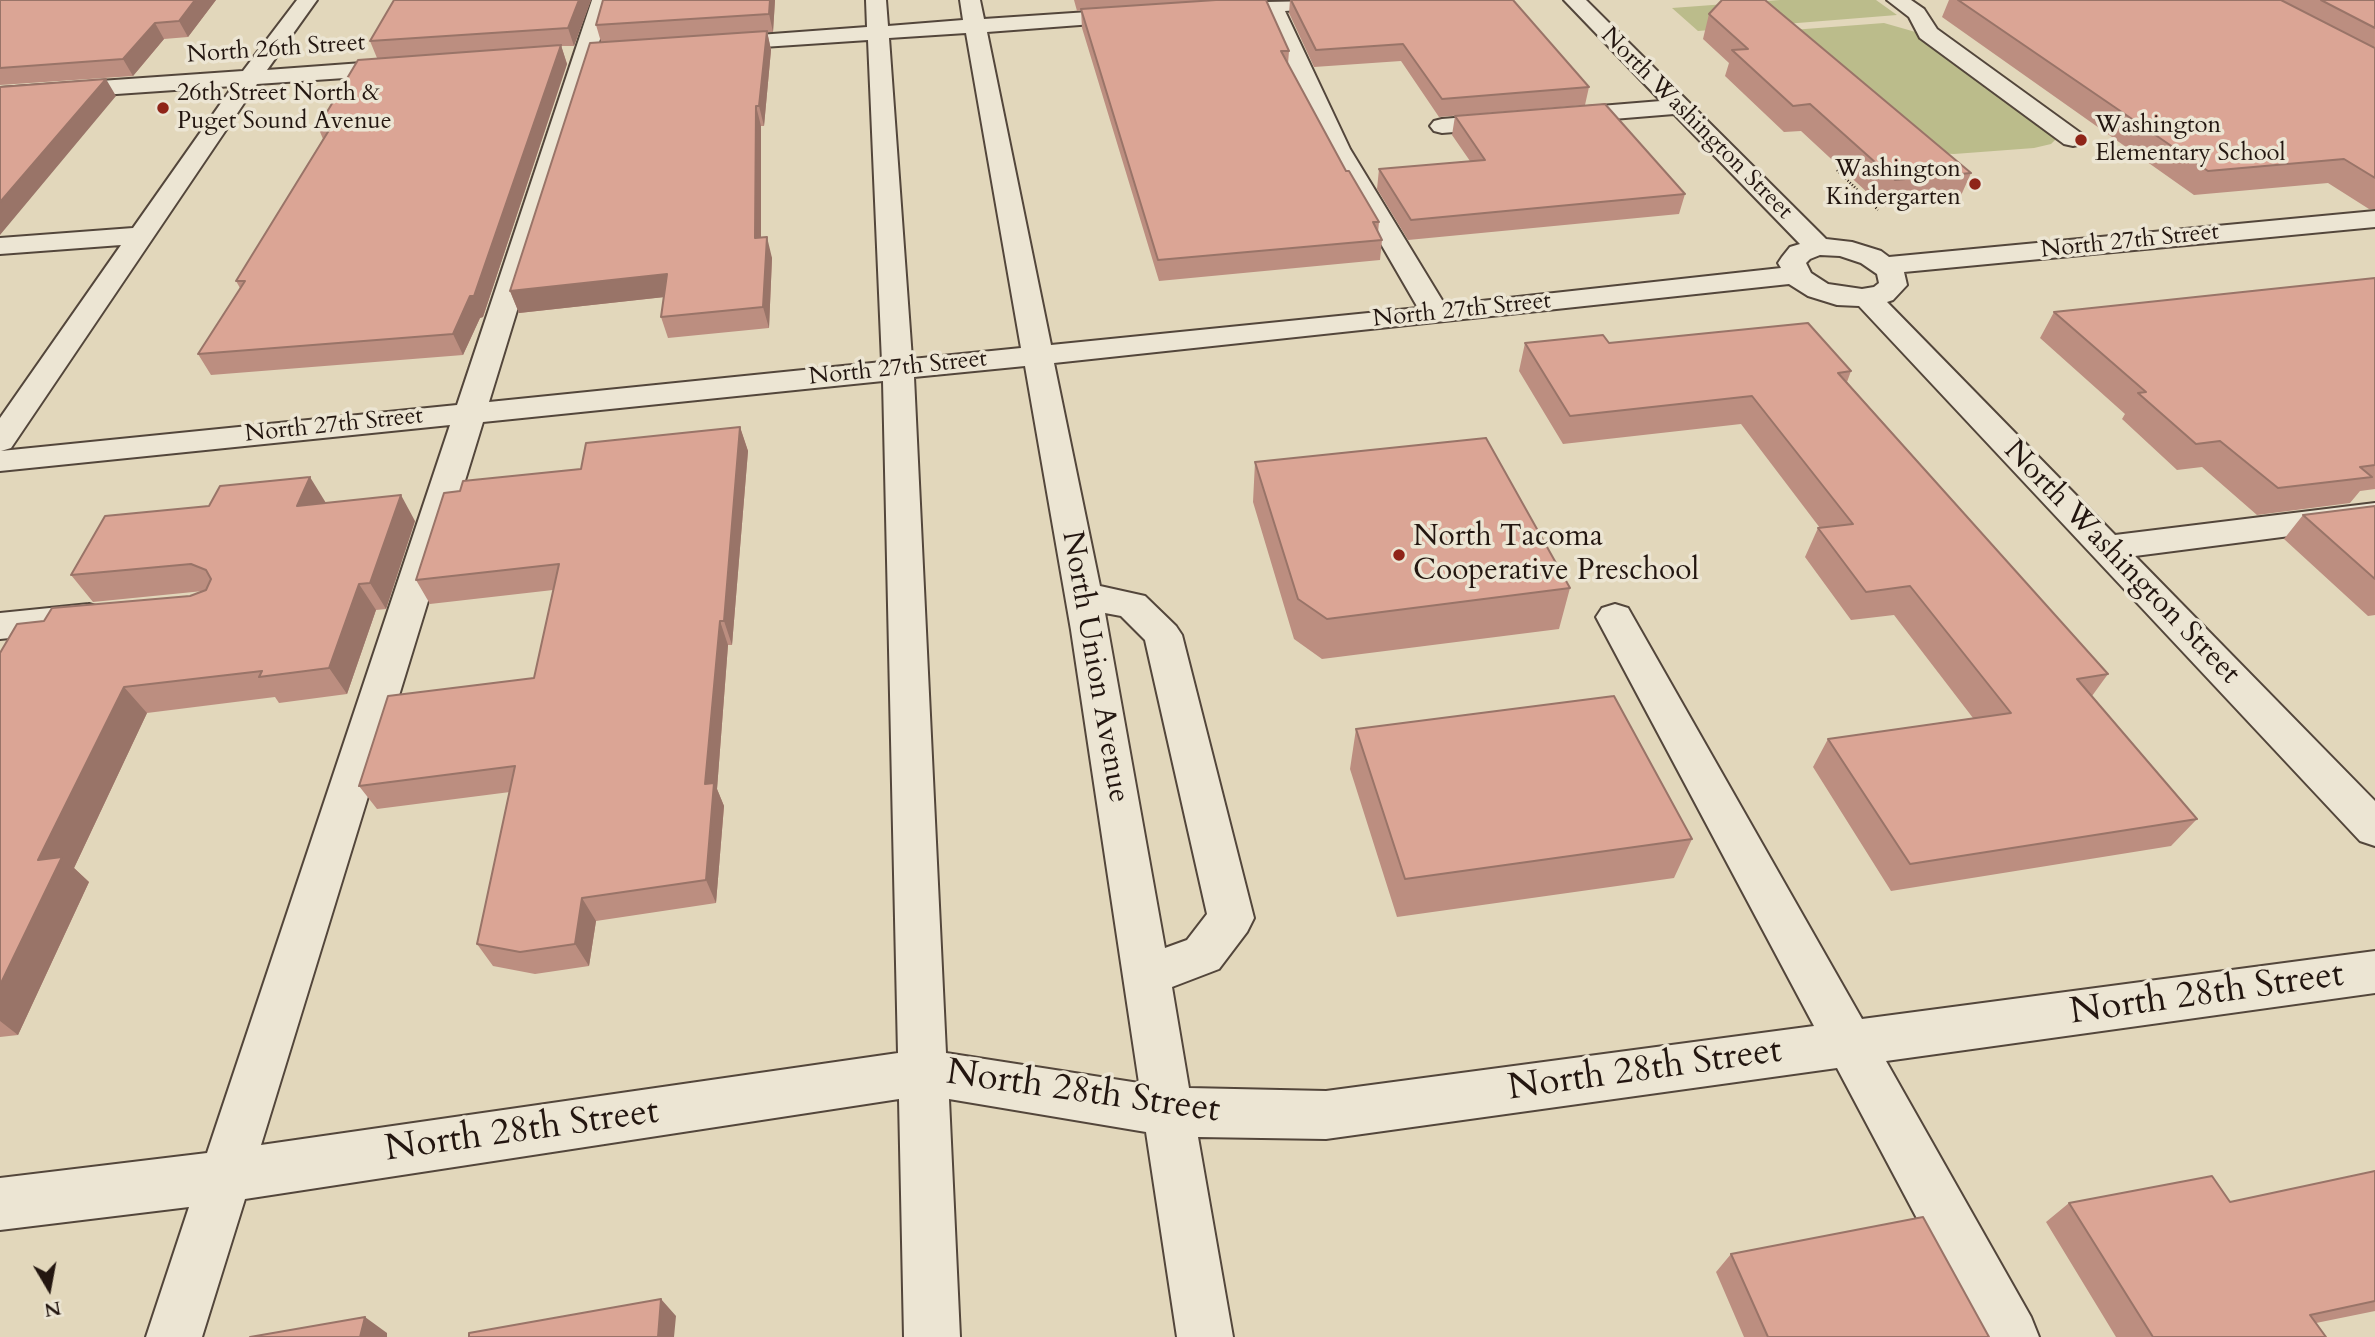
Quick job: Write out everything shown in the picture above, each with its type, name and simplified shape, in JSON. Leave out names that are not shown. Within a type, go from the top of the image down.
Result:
[{"type":"street","points":[[0,441],[248,79],[307,0]]},
{"type":"street","points":[[174,1337],[602,0]]},
{"type":"street","points":[[1202,10],[1272,3],[1353,0]]},
{"type":"street","name":"North Washington Street","points":[[1574,0],[1818,247]]},
{"type":"street","points":[[1897,0],[1917,13],[1928,33],[2073,139]]},
{"type":"street","points":[[1272,3],[1338,149],[1436,315]]},
{"type":"street","points":[[696,45],[877,16],[973,13],[1149,14]]},
{"type":"street","name":"North Union Avenue","points":[[973,13],[1084,596],[1205,1337]]},
{"type":"street","points":[[877,16],[898,370],[932,1337]]},
{"type":"street","name":"North 26th Street","points":[[0,95],[421,66]]},
{"type":"street","points":[[1442,126],[1679,107]]},
{"type":"street","name":"North 27th Street","points":[[1885,266],[2375,219]]},
{"type":"street","points":[[0,246],[140,236]]},
{"type":"street","points":[[1818,247],[1855,251],[1885,266],[1892,275],[1893,285],[1883,294],[1866,298],[1830,294],[1808,284],[1796,275],[1793,260],[1800,253],[1818,247]]},
{"type":"street","name":"North 27th Street","points":[[0,461],[1436,315],[1796,275]]},
{"type":"street","name":"North Washington Street","points":[[1866,298],[2375,829]]},
{"type":"street","points":[[2106,548],[2375,514]]},
{"type":"street","points":[[1084,596],[1132,605],[1163,635],[1231,918],[1203,955],[1147,975]]},
{"type":"street","points":[[0,626],[118,614]]},
{"type":"street","points":[[1615,617],[2011,1337]]},
{"type":"street","name":"North 28th Street","points":[[0,1204],[227,1176],[923,1072],[1169,1112],[1326,1115],[2375,972]]},
{"type":"path","points":[[1837,170],[1881,213]]},
{"type":"green space","points":[[1780,0],[1876,0],[1897,15],[1698,31],[1672,8]]},
{"type":"green space","points":[[1884,23],[1919,33],[2057,135],[2056,139],[2051,144],[2034,148],[1934,153],[1792,30]]},
{"type":"building","points":[[0,0],[195,0],[179,21],[155,23],[123,59],[0,68]]},
{"type":"building","points":[[394,0],[579,0],[568,28],[370,41]]},
{"type":"building","points":[[603,0],[770,0],[769,14],[596,25]]},
{"type":"building","points":[[1216,0],[1266,0],[1289,51],[1281,51],[1346,171],[1349,171],[1379,222],[1373,222],[1382,240],[1158,260],[1081,9]]},
{"type":"building","points":[[1291,0],[1513,0],[1589,87],[1442,99],[1403,44],[1316,50]]},
{"type":"building","points":[[1722,0],[1765,0],[1971,173],[1895,180],[1810,104],[1793,106],[1732,50],[1748,49],[1709,14]]},
{"type":"building","points":[[1958,0],[2281,0],[2375,48],[2375,178],[2344,159],[2208,171]]},
{"type":"building","points":[[2321,0],[2375,0],[2375,28]]},
{"type":"building","points":[[767,31],[759,106],[756,106],[755,238],[767,237],[763,307],[661,317],[667,274],[510,291],[590,43]]},
{"type":"building","points":[[561,45],[474,296],[470,296],[453,334],[198,354],[245,281],[236,281],[331,127],[318,127],[358,60]]},
{"type":"building","points":[[106,79],[0,202],[0,87]]},
{"type":"building","points":[[1605,104],[1685,194],[1411,220],[1379,169],[1485,160],[1455,116]]},
{"type":"building","points":[[2375,278],[2375,465],[2360,467],[2372,477],[2278,488],[2220,441],[2196,444],[2138,393],[2146,392],[2054,312]]},
{"type":"building","points":[[1808,323],[1851,371],[1838,373],[2108,674],[2077,679],[2197,819],[1910,864],[1828,739],[2011,713],[1910,586],[1866,592],[1818,528],[1853,524],[1752,396],[1570,416],[1525,343],[1603,335],[1609,343]]},
{"type":"building","points":[[740,427],[724,621],[720,621],[705,784],[714,783],[706,880],[582,898],[575,944],[520,952],[477,944],[515,766],[359,786],[388,696],[534,678],[559,564],[416,580],[444,493],[460,491],[463,481],[581,469],[586,443]]},
{"type":"building","points":[[1486,438],[1570,588],[1327,619],[1298,599],[1255,462]]},
{"type":"building","points":[[310,477],[297,506],[401,495],[370,583],[359,584],[329,668],[259,677],[262,671],[124,687],[38,860],[62,857],[0,985],[0,653],[17,624],[44,621],[52,608],[190,596],[206,590],[211,579],[206,570],[191,564],[71,575],[105,516],[209,506],[220,486]]},
{"type":"building","points":[[2375,506],[2375,579],[2303,515]]},
{"type":"building","points":[[1614,696],[1692,839],[1405,879],[1356,729]]},
{"type":"building","points":[[2375,1171],[2375,1301],[2310,1315],[2326,1337],[2153,1337],[2069,1203],[2212,1176],[2230,1202]]},
{"type":"building","points":[[1923,1217],[1989,1337],[1768,1337],[1731,1254]]},
{"type":"building","points":[[661,1299],[658,1337],[469,1337],[469,1333]]},
{"type":"building","points":[[365,1317],[360,1337],[250,1337]]},
{"type":"place","name":"26th Street North & Puget Sound Avenue","points":[[163,108]]},
{"type":"place","name":"Washington Elementary School","points":[[2081,140]]},
{"type":"place","name":"Washington Kindergarten","points":[[1975,184]]},
{"type":"place","name":"North Tacoma Cooperative Preschool","points":[[1399,555]]}]
